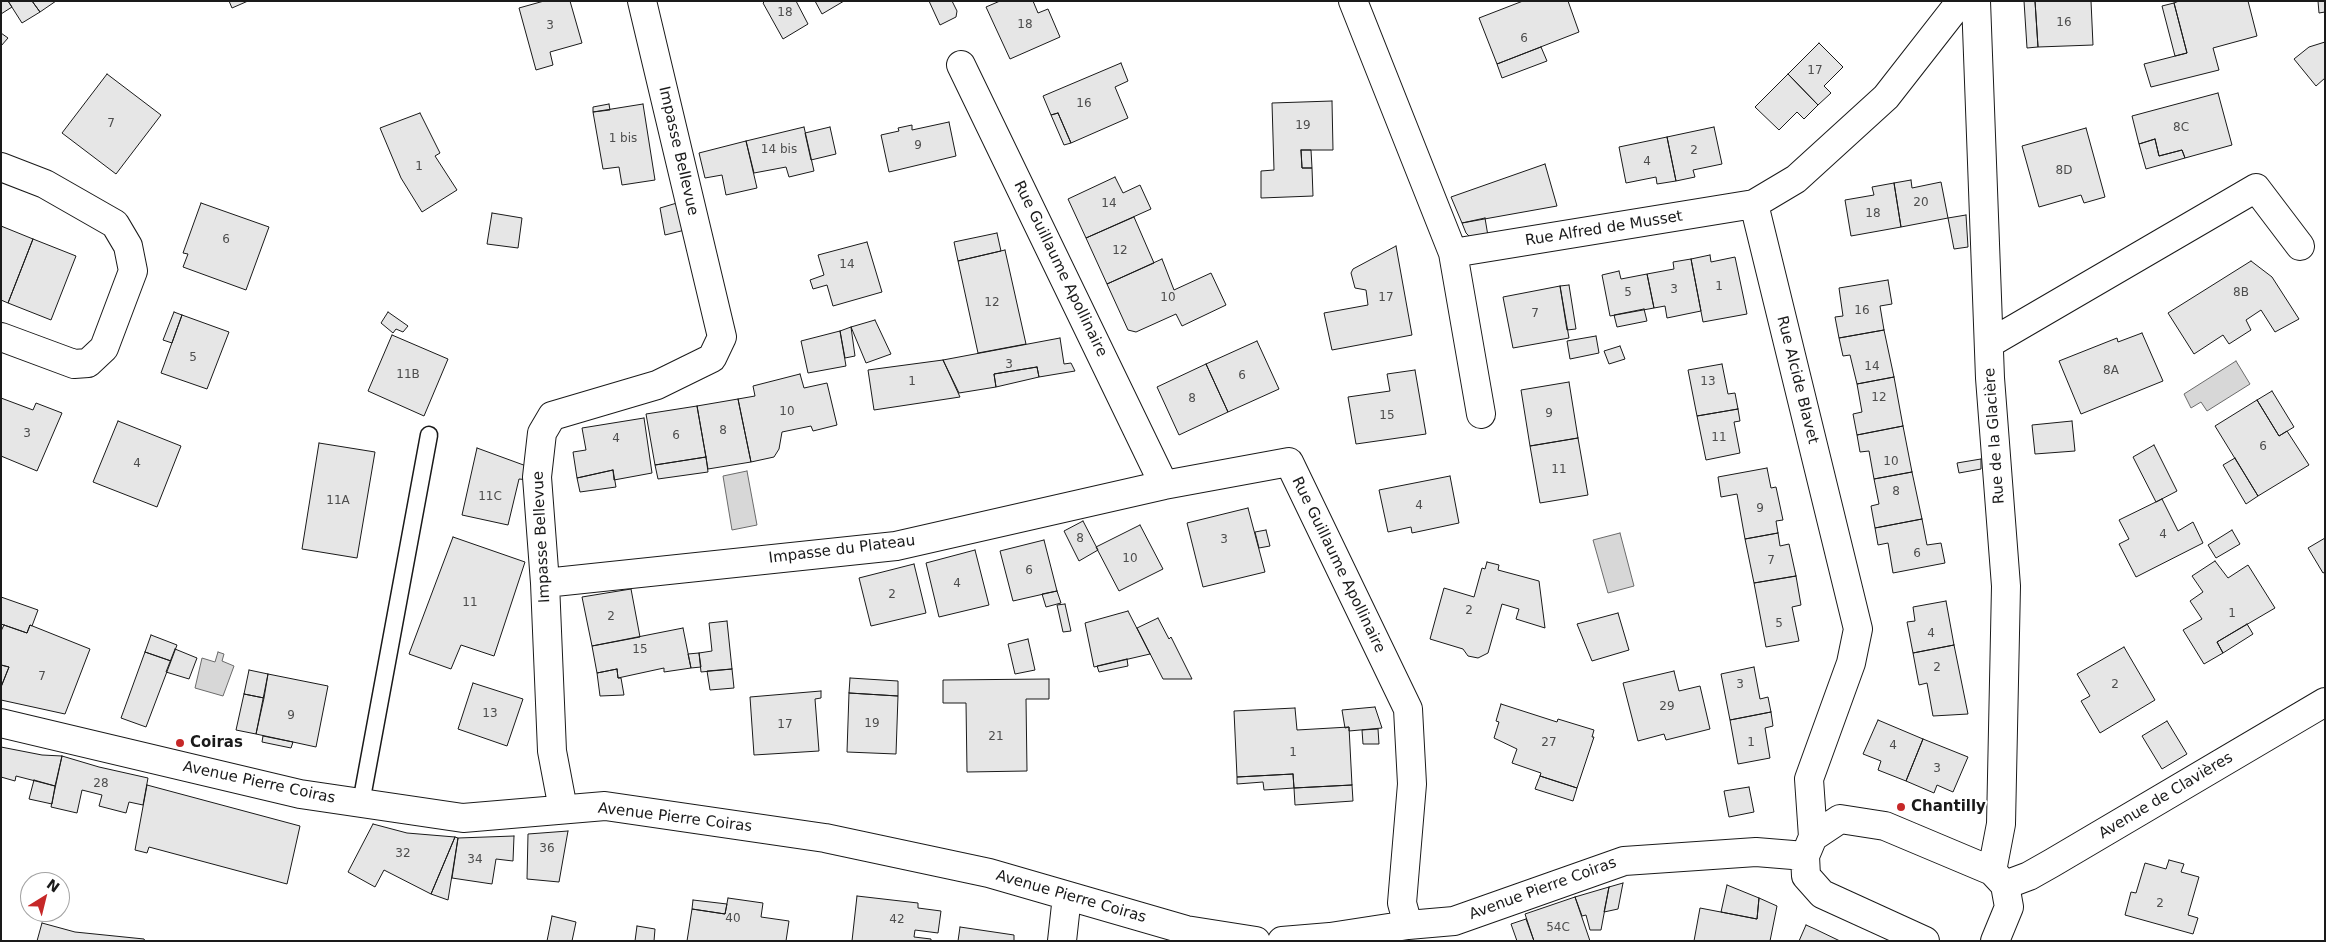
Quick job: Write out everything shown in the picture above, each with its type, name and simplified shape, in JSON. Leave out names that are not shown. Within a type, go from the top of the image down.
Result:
[{"type":"street","name":"Impasse Bellevue","points":[[563,809],[552,750],[545,583],[537,477],[542,432],[552,416],[657,385],[712,358],[722,338],[642,1]]},
{"type":"street","points":[[1353,1],[1453,253],[1481,414]]},
{"type":"street","points":[[1754,204],[1796,179],[1886,97],[1960,1]]},
{"type":"street","name":"Rue de la Glacière","points":[[1976,1],[1979,124],[1990,378],[2006,586],[1999,878],[2009,907],[1995,941]]},
{"type":"street","name":"Rue Guillaume Apollinaire","points":[[961,65],[1164,485],[1288,462],[1408,709],[1412,784],[1402,903],[1408,925]]},
{"type":"street","points":[[1,167],[45,184],[115,224],[128,246],[133,271],[104,348],[88,364],[74,364],[1,337]]},
{"type":"street","points":[[1990,344],[2256,188],[2300,246]]},
{"type":"street","name":"Rue Alfred de Musset","points":[[1453,253],[1754,204]]},
{"type":"street","name":"Rue Alcide Blavet","points":[[1754,204],[1858,628],[1851,663],[1809,779],[1809,847],[1806,876],[1822,894],[1925,941]]},
{"type":"street","name":"Impasse du Plateau","points":[[545,583],[896,546],[1164,485]]},
{"type":"street","name":"Avenue de Clavières","points":[[1999,878],[2029,876],[2325,702]]},
{"type":"street","name":"Avenue Pierre Coiras","points":[[1,723],[300,794],[361,804],[463,818],[605,806],[825,838],[989,873],[1186,930],[1256,941]]},
{"type":"street","points":[[1809,847],[1840,819],[1885,826],[1999,878]]},
{"type":"street","name":"Avenue Pierre Coiras","points":[[1282,941],[1330,937],[1408,925],[1454,921],[1624,860],[1809,847]]},
{"type":"street","points":[[1062,941],[1067,896]]},
{"type":"lane","points":[[361,804],[429,435]]},
{"type":"shaded area","points":[[2236,361],[2250,384],[2207,411],[2201,402],[2191,408],[2184,394]]},
{"type":"shaded area","points":[[747,471],[757,525],[732,530],[723,476]]},
{"type":"shaded area","points":[[1620,533],[1634,586],[1608,593],[1593,540]]},
{"type":"shaded area","points":[[218,652],[224,654],[222,661],[234,666],[223,696],[195,688],[202,658],[215,662]]},
{"type":"building","points":[[1,1],[8,1],[12,7],[1,14]]},
{"type":"building","points":[[8,1],[32,1],[40,12],[22,23]]},
{"type":"building","points":[[32,1],[56,1],[40,12]]},
{"type":"building","points":[[229,1],[248,1],[232,8]]},
{"type":"building","points":[[544,1],[570,1],[582,43],[550,52],[553,65],[536,70],[519,8]]},
{"type":"building","points":[[765,1],[796,1],[808,24],[783,39],[763,3]]},
{"type":"building","points":[[815,1],[844,1],[822,14]]},
{"type":"building","points":[[929,1],[952,1],[957,11],[956,17],[940,25]]},
{"type":"building","points":[[1000,1],[1033,1],[1038,13],[1048,9],[1060,37],[1010,59],[986,7]]},
{"type":"building","points":[[1523,1],[1568,1],[1579,32],[1497,64],[1479,18]]},
{"type":"building","points":[[2024,1],[2035,1],[2038,47],[2027,48]]},
{"type":"building","points":[[2035,1],[2091,1],[2093,45],[2038,47]]},
{"type":"building","points":[[2179,1],[2248,1],[2257,36],[2213,48],[2219,70],[2151,87],[2144,64],[2187,53],[2174,3]]},
{"type":"building","points":[[2318,1],[2325,1],[2325,12],[2319,13]]},
{"type":"building","points":[[2174,3],[2187,53],[2175,56],[2162,6]]},
{"type":"building","points":[[1,33],[8,38],[1,46]]},
{"type":"building","points":[[2325,42],[2325,78],[2316,86],[2294,59],[2309,47]]},
{"type":"building","points":[[1819,43],[1843,67],[1824,86],[1831,93],[1818,105],[1788,74]]},
{"type":"building","points":[[1541,47],[1547,61],[1502,78],[1497,64]]},
{"type":"building","points":[[1121,63],[1128,81],[1115,87],[1128,118],[1071,143],[1058,113],[1051,115],[1043,96]]},
{"type":"building","points":[[107,74],[161,115],[116,174],[62,133]]},
{"type":"building","points":[[1788,74],[1818,105],[1804,119],[1797,112],[1779,130],[1755,107]]},
{"type":"building","points":[[2218,93],[2232,145],[2185,158],[2182,150],[2159,156],[2155,139],[2139,144],[2132,116]]},
{"type":"building","points":[[1332,101],[1333,150],[1301,150],[1302,168],[1312,168],[1313,196],[1261,198],[1261,171],[1274,170],[1272,103]]},
{"type":"building","points":[[609,104],[610,110],[593,112],[593,107]]},
{"type":"building","points":[[643,104],[655,180],[622,185],[619,167],[603,169],[593,112]]},
{"type":"building","points":[[420,113],[440,153],[435,156],[457,190],[422,212],[401,178],[380,128]]},
{"type":"building","points":[[1058,113],[1071,143],[1064,145],[1051,115]]},
{"type":"building","points":[[949,122],[956,156],[889,172],[881,135],[899,131],[898,128],[912,125],[912,130]]},
{"type":"building","points":[[804,127],[814,171],[789,177],[786,167],[754,173],[746,141]]},
{"type":"building","points":[[830,127],[836,154],[811,160],[805,133]]},
{"type":"building","points":[[1714,127],[1722,164],[1693,170],[1695,177],[1676,181],[1667,137]]},
{"type":"building","points":[[2086,128],[2105,197],[2084,203],[2081,195],[2039,207],[2022,146]]},
{"type":"building","points":[[1667,137],[1676,181],[1657,184],[1656,177],[1626,183],[1619,147]]},
{"type":"building","points":[[2155,139],[2159,156],[2182,150],[2185,158],[2146,169],[2139,144]]},
{"type":"building","points":[[746,141],[757,188],[726,195],[722,175],[705,178],[699,153]]},
{"type":"building","points":[[1301,150],[1311,150],[1312,168],[1302,168]]},
{"type":"building","points":[[1545,164],[1557,206],[1462,223],[1451,197]]},
{"type":"building","points":[[1115,177],[1123,193],[1140,185],[1151,209],[1086,238],[1068,199]]},
{"type":"building","points":[[1911,180],[1912,188],[1941,182],[1948,218],[1901,227],[1894,183]]},
{"type":"building","points":[[1894,183],[1901,227],[1851,236],[1845,200],[1874,195],[1872,187]]},
{"type":"building","points":[[687,200],[693,228],[665,235],[660,208]]},
{"type":"building","points":[[201,203],[269,227],[246,290],[183,267],[188,254],[183,253]]},
{"type":"building","points":[[492,213],[522,218],[518,248],[487,244]]},
{"type":"building","points":[[1966,215],[1968,247],[1954,249],[1948,218]]},
{"type":"building","points":[[1134,217],[1154,263],[1107,284],[1086,238]]},
{"type":"building","points":[[1485,218],[1489,242],[1472,239],[1466,233],[1462,223]]},
{"type":"building","points":[[1,226],[33,239],[8,303],[1,300]]},
{"type":"building","points":[[997,233],[1001,251],[958,261],[954,242]]},
{"type":"building","points":[[33,239],[76,256],[51,320],[8,303]]},
{"type":"building","points":[[867,242],[882,292],[833,306],[827,285],[813,289],[810,280],[824,275],[818,255]]},
{"type":"building","points":[[1396,246],[1412,335],[1332,350],[1324,313],[1368,305],[1366,290],[1355,288],[1351,273],[1353,269]]},
{"type":"building","points":[[1005,250],[1026,344],[978,353],[958,261]]},
{"type":"building","points":[[1710,255],[1711,262],[1735,257],[1747,314],[1703,322],[1691,259]]},
{"type":"building","points":[[1162,259],[1174,290],[1211,273],[1226,305],[1182,326],[1176,314],[1136,332],[1128,330],[1107,284]]},
{"type":"building","points":[[1691,259],[1701,311],[1667,318],[1665,306],[1654,308],[1647,274],[1674,269],[1673,262]]},
{"type":"building","points":[[2251,261],[2272,277],[2299,319],[2275,332],[2261,310],[2246,320],[2251,330],[2229,344],[2223,335],[2194,354],[2168,313]]},
{"type":"building","points":[[1619,271],[1621,279],[1647,274],[1654,308],[1610,316],[1602,275]]},
{"type":"building","points":[[1888,280],[1892,304],[1880,306],[1884,330],[1839,338],[1835,317],[1843,316],[1839,288]]},
{"type":"building","points":[[1569,285],[1576,329],[1567,330],[1560,286]]},
{"type":"building","points":[[1560,286],[1569,338],[1513,348],[1503,297]]},
{"type":"building","points":[[1644,309],[1647,321],[1617,327],[1614,315]]},
{"type":"building","points":[[174,312],[182,315],[172,343],[163,340]]},
{"type":"building","points":[[388,312],[408,326],[403,332],[396,329],[393,333],[381,323]]},
{"type":"building","points":[[182,315],[229,332],[207,389],[161,373]]},
{"type":"building","points":[[875,320],[891,354],[866,363],[851,327]]},
{"type":"building","points":[[851,327],[855,356],[845,358],[840,331]]},
{"type":"building","points":[[1884,330],[1894,377],[1857,384],[1850,355],[1843,356],[1839,338]]},
{"type":"building","points":[[840,331],[846,366],[808,373],[801,341]]},
{"type":"building","points":[[2142,333],[2163,381],[2081,414],[2059,361],[2117,338],[2118,342]]},
{"type":"building","points":[[392,335],[448,359],[424,416],[368,391]]},
{"type":"building","points":[[1596,336],[1599,353],[1570,359],[1567,341]]},
{"type":"building","points":[[1060,338],[1064,364],[1071,363],[1075,371],[1039,377],[1037,367],[994,374],[996,387],[959,393],[943,360]]},
{"type":"building","points":[[1257,341],[1279,389],[1228,412],[1206,364]]},
{"type":"building","points":[[1620,346],[1625,359],[1609,364],[1604,351]]},
{"type":"building","points":[[943,360],[960,397],[874,410],[868,370]]},
{"type":"building","points":[[1206,364],[1228,412],[1179,435],[1157,387]]},
{"type":"building","points":[[1722,364],[1728,394],[1735,393],[1738,409],[1697,416],[1688,370]]},
{"type":"building","points":[[1037,367],[1039,377],[996,387],[994,374]]},
{"type":"building","points":[[1415,370],[1426,434],[1356,444],[1348,397],[1390,391],[1387,374]]},
{"type":"building","points":[[800,374],[804,388],[827,383],[837,425],[813,431],[811,426],[782,432],[779,449],[774,457],[751,462],[738,399],[755,396],[753,386]]},
{"type":"building","points":[[1894,377],[1903,426],[1857,435],[1853,414],[1862,412],[1857,384]]},
{"type":"building","points":[[1569,382],[1578,438],[1530,446],[1521,390]]},
{"type":"building","points":[[2272,391],[2294,427],[2279,436],[2257,400]]},
{"type":"building","points":[[1,398],[33,410],[36,403],[62,413],[37,471],[1,456]]},
{"type":"building","points":[[738,399],[751,462],[708,469],[697,406]]},
{"type":"building","points":[[2257,400],[2279,436],[2287,431],[2309,465],[2258,496],[2215,426]]},
{"type":"building","points":[[697,406],[706,457],[655,465],[646,414]]},
{"type":"building","points":[[1738,409],[1740,421],[1734,422],[1740,453],[1706,460],[1697,416]]},
{"type":"building","points":[[644,418],[652,473],[614,480],[613,470],[577,478],[573,452],[586,450],[582,428]]},
{"type":"building","points":[[118,421],[181,446],[157,507],[93,482]]},
{"type":"building","points":[[2072,421],[2075,451],[2035,454],[2032,425]]},
{"type":"building","points":[[1903,426],[1912,472],[1874,479],[1869,451],[1860,452],[1857,435]]},
{"type":"building","points":[[1578,438],[1588,495],[1540,503],[1530,446]]},
{"type":"building","points":[[319,443],[375,452],[357,558],[302,549]]},
{"type":"building","points":[[2154,445],[2177,491],[2156,502],[2133,457]]},
{"type":"building","points":[[477,448],[529,467],[530,480],[519,479],[508,525],[462,515]]},
{"type":"building","points":[[706,457],[708,472],[658,479],[655,465]]},
{"type":"building","points":[[2235,458],[2258,496],[2246,504],[2223,465]]},
{"type":"building","points":[[1981,459],[1981,469],[1959,473],[1957,463]]},
{"type":"building","points":[[1767,468],[1771,488],[1776,487],[1783,520],[1776,521],[1778,533],[1745,539],[1737,494],[1721,497],[1718,477]]},
{"type":"building","points":[[613,470],[616,487],[580,492],[577,478]]},
{"type":"building","points":[[1912,472],[1922,519],[1875,528],[1871,506],[1879,504],[1874,479]]},
{"type":"building","points":[[1450,476],[1459,523],[1412,533],[1411,527],[1388,532],[1379,490]]},
{"type":"building","points":[[2162,499],[2178,531],[2193,522],[2203,543],[2136,577],[2119,544],[2129,539],[2119,520]]},
{"type":"building","points":[[1248,508],[1265,572],[1203,587],[1187,523]]},
{"type":"building","points":[[1922,519],[1927,545],[1941,543],[1945,563],[1893,573],[1888,543],[1878,545],[1875,528]]},
{"type":"building","points":[[1083,521],[1098,550],[1079,561],[1064,531]]},
{"type":"building","points":[[1140,525],[1163,569],[1119,591],[1096,547]]},
{"type":"building","points":[[1266,530],[1270,546],[1259,548],[1255,532]]},
{"type":"building","points":[[2232,530],[2240,544],[2216,558],[2208,545]]},
{"type":"building","points":[[1778,533],[1780,546],[1789,544],[1796,576],[1754,583],[1745,539]]},
{"type":"building","points":[[453,537],[525,562],[494,656],[461,645],[451,669],[409,654]]},
{"type":"building","points":[[2325,538],[2325,572],[2323,573],[2308,548]]},
{"type":"building","points":[[1044,540],[1057,591],[1013,601],[1000,551]]},
{"type":"building","points":[[975,550],[989,605],[939,617],[926,563]]},
{"type":"building","points":[[2215,561],[2228,578],[2248,565],[2275,608],[2217,642],[2223,653],[2204,664],[2183,630],[2202,619],[2190,601],[2203,592],[2192,576]]},
{"type":"building","points":[[1487,562],[1499,565],[1498,570],[1539,581],[1545,628],[1516,619],[1519,609],[1502,604],[1488,653],[1478,658],[1468,656],[1463,649],[1430,639],[1444,588],[1474,597],[1482,568],[1485,569]]},
{"type":"building","points":[[914,564],[926,613],[871,626],[859,578]]},
{"type":"building","points":[[1796,576],[1801,605],[1792,607],[1799,641],[1766,647],[1754,583]]},
{"type":"building","points":[[631,589],[640,637],[592,646],[582,597]]},
{"type":"building","points":[[1057,591],[1061,603],[1046,607],[1042,594]]},
{"type":"building","points":[[1,597],[38,610],[27,633],[1,624]]},
{"type":"building","points":[[1946,601],[1954,645],[1913,653],[1907,622],[1915,621],[1913,607]]},
{"type":"building","points":[[1065,604],[1071,631],[1063,632],[1057,605]]},
{"type":"building","points":[[1128,611],[1150,654],[1094,667],[1085,623]]},
{"type":"building","points":[[1618,613],[1629,650],[1592,661],[1577,624]]},
{"type":"building","points":[[1158,618],[1169,639],[1171,637],[1192,679],[1163,679],[1137,628]]},
{"type":"building","points":[[727,621],[732,669],[701,672],[699,653],[712,651],[709,623]]},
{"type":"building","points":[[2247,624],[2253,634],[2223,653],[2217,642]]},
{"type":"building","points":[[4,625],[27,633],[30,625],[90,649],[65,714],[1,700],[1,687],[9,667],[1,665],[1,631]]},
{"type":"building","points":[[683,628],[691,668],[664,672],[664,668],[618,678],[617,669],[597,673],[592,646]]},
{"type":"building","points":[[151,635],[177,645],[171,661],[145,652]]},
{"type":"building","points":[[1028,639],[1035,670],[1015,674],[1008,644]]},
{"type":"building","points":[[1954,645],[1968,714],[1933,716],[1927,683],[1919,685],[1913,653]]},
{"type":"building","points":[[2124,647],[2155,700],[2100,733],[2081,701],[2090,696],[2077,674]]},
{"type":"building","points":[[175,649],[197,658],[189,679],[166,672]]},
{"type":"building","points":[[145,652],[171,661],[146,727],[121,718]]},
{"type":"building","points":[[699,653],[701,667],[691,668],[688,654]]},
{"type":"building","points":[[1127,659],[1128,666],[1099,672],[1097,666]]},
{"type":"building","points":[[1,665],[9,667],[1,687]]},
{"type":"building","points":[[1754,667],[1760,699],[1768,697],[1771,712],[1730,720],[1721,674]]},
{"type":"building","points":[[617,669],[618,678],[621,678],[624,695],[600,696],[597,673]]},
{"type":"building","points":[[732,669],[734,688],[710,690],[707,671]]},
{"type":"building","points":[[249,670],[268,674],[264,698],[244,694]]},
{"type":"building","points":[[1674,671],[1679,691],[1700,686],[1710,729],[1666,740],[1664,734],[1638,741],[1623,683]]},
{"type":"building","points":[[268,674],[328,686],[316,747],[256,734]]},
{"type":"building","points":[[850,678],[898,681],[898,696],[849,693]]},
{"type":"building","points":[[1049,679],[1049,699],[1026,699],[1027,771],[967,772],[966,703],[943,703],[943,680]]},
{"type":"building","points":[[473,683],[523,699],[507,746],[458,729]]},
{"type":"building","points":[[821,691],[821,698],[815,699],[819,751],[754,755],[750,697]]},
{"type":"building","points":[[849,693],[898,696],[896,754],[847,752]]},
{"type":"building","points":[[244,694],[264,698],[256,734],[236,730]]},
{"type":"building","points":[[1501,704],[1557,722],[1558,719],[1594,730],[1592,737],[1594,737],[1577,788],[1540,776],[1541,773],[1512,763],[1517,749],[1494,738],[1499,722],[1496,721]]},
{"type":"building","points":[[1375,707],[1382,728],[1349,731],[1349,727],[1345,728],[1342,710]]},
{"type":"building","points":[[1295,708],[1297,730],[1349,727],[1352,785],[1294,788],[1293,774],[1237,777],[1234,711]]},
{"type":"building","points":[[1771,712],[1773,726],[1765,728],[1770,758],[1738,764],[1730,720]]},
{"type":"building","points":[[1878,720],[1923,739],[1906,781],[1878,770],[1881,761],[1863,754]]},
{"type":"building","points":[[2167,721],[2187,754],[2162,769],[2142,736]]},
{"type":"building","points":[[1378,729],[1379,744],[1363,744],[1362,730]]},
{"type":"building","points":[[263,736],[293,742],[291,748],[262,742]]},
{"type":"building","points":[[1923,739],[1968,757],[1953,792],[1937,785],[1934,793],[1906,781]]},
{"type":"building","points":[[1,747],[42,755],[62,756],[55,786],[16,776],[15,781],[1,777]]},
{"type":"building","points":[[62,756],[148,778],[143,805],[129,802],[126,813],[99,806],[102,795],[82,790],[77,813],[51,807]]},
{"type":"building","points":[[1293,774],[1294,788],[1264,790],[1263,782],[1237,784],[1237,777]]},
{"type":"building","points":[[1540,776],[1577,788],[1573,801],[1535,789]]},
{"type":"building","points":[[34,780],[55,786],[52,804],[29,799]]},
{"type":"building","points":[[147,785],[300,826],[287,884],[149,847],[147,853],[135,850]]},
{"type":"building","points":[[1352,785],[1353,801],[1295,805],[1294,788]]},
{"type":"building","points":[[1749,787],[1754,812],[1729,817],[1724,791]]},
{"type":"building","points":[[373,824],[407,833],[455,837],[431,894],[384,870],[375,887],[348,872]]},
{"type":"building","points":[[568,831],[559,882],[527,879],[528,834]]},
{"type":"building","points":[[514,836],[513,861],[496,859],[492,884],[452,878],[458,838]]},
{"type":"building","points":[[455,837],[458,838],[448,900],[431,894]]},
{"type":"building","points":[[2169,860],[2184,864],[2181,872],[2199,877],[2188,915],[2198,918],[2193,934],[2125,915],[2131,892],[2136,893],[2145,863],[2166,869]]},
{"type":"building","points":[[1623,883],[1618,909],[1604,912],[1609,887]]},
{"type":"building","points":[[1727,885],[1759,898],[1757,919],[1721,912]]},
{"type":"building","points":[[1609,887],[1601,930],[1590,930],[1586,915],[1582,916],[1575,897]]},
{"type":"building","points":[[857,896],[918,903],[918,908],[941,911],[938,933],[915,930],[914,937],[931,939],[931,941],[852,941]]},
{"type":"building","points":[[1575,897],[1590,941],[1534,941],[1525,914]]},
{"type":"building","points":[[728,898],[763,903],[761,917],[789,921],[786,941],[687,941],[692,909],[725,914]]},
{"type":"building","points":[[1759,898],[1777,906],[1770,941],[1694,941],[1700,908],[1757,919]]},
{"type":"building","points":[[693,900],[727,904],[725,914],[692,909]]},
{"type":"building","points":[[552,916],[576,922],[572,941],[547,941]]},
{"type":"building","points":[[1526,919],[1534,941],[1517,941],[1511,924]]},
{"type":"building","points":[[42,923],[75,932],[144,939],[145,941],[37,941]]},
{"type":"building","points":[[1806,925],[1815,929],[1840,941],[1799,941]]},
{"type":"building","points":[[637,926],[655,929],[654,941],[635,941]]},
{"type":"building","points":[[960,927],[1014,935],[1014,941],[958,941]]},
{"type":"place","name":"Coiras","points":[[180,743]]},
{"type":"place","name":"Chantilly","points":[[1901,807]]}]
